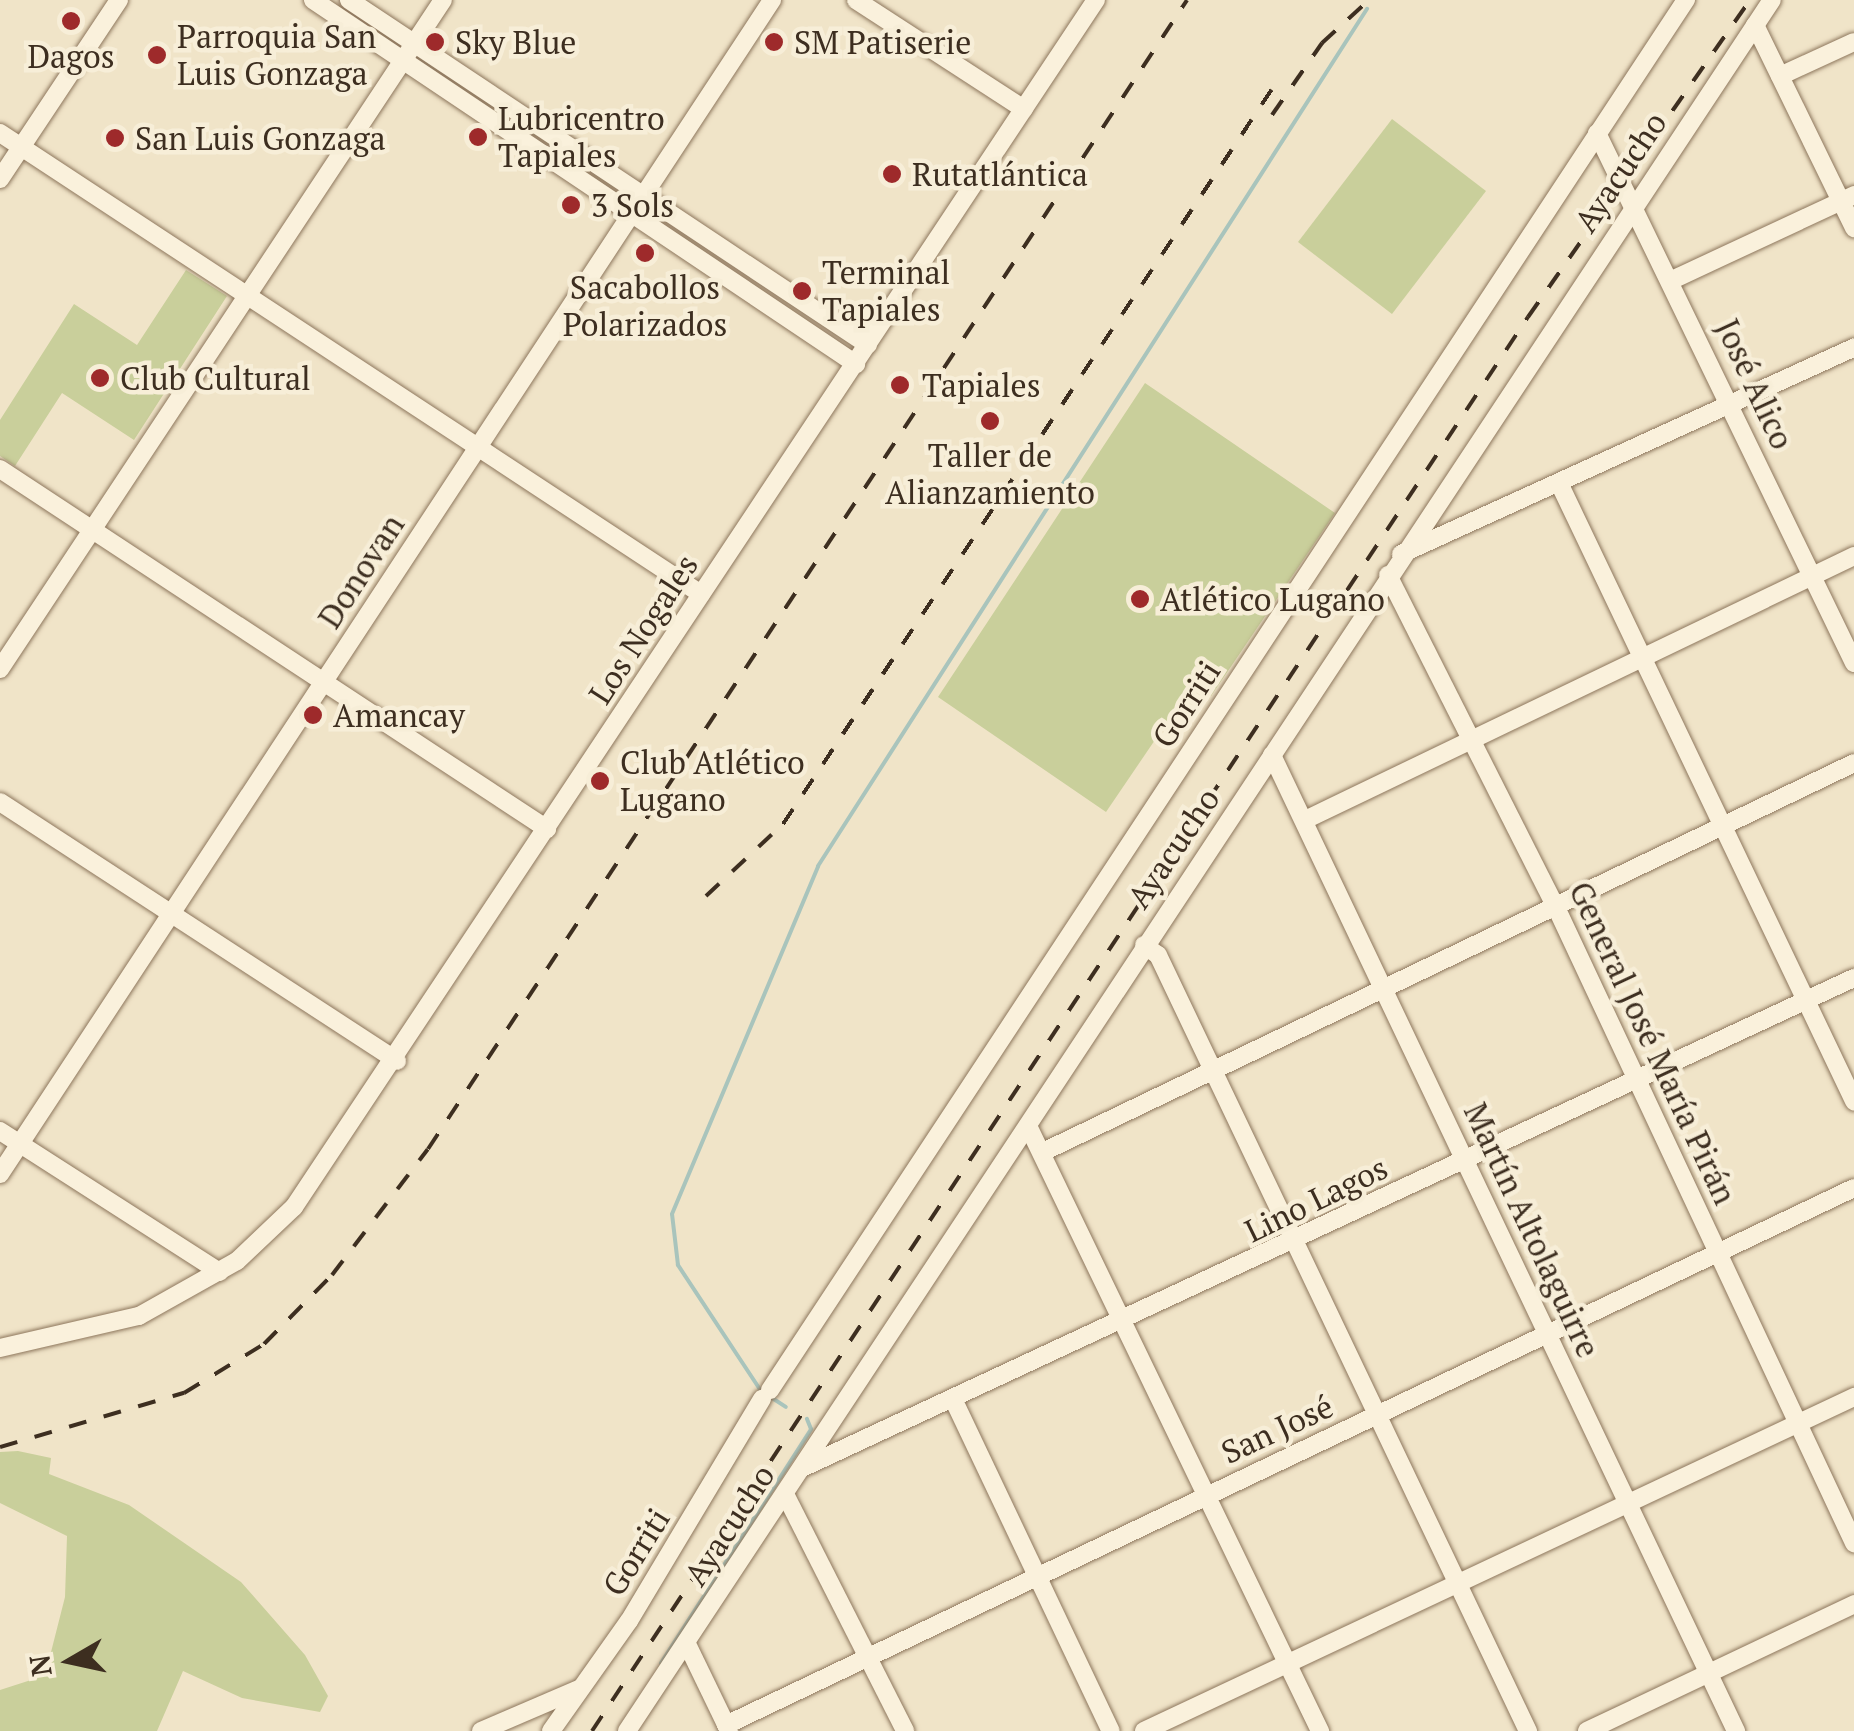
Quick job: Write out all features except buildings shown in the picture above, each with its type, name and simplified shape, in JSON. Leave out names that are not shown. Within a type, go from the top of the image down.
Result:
[{"type":"street","points":[[0,179],[116,6],[93,0]]},
{"type":"street","points":[[313,0],[635,204],[868,345]]},
{"type":"street","points":[[349,0],[415,42],[856,364]]},
{"type":"street","points":[[0,669],[443,0]]},
{"type":"street","name":"Donovan","points":[[0,1174],[772,0]]},
{"type":"street","points":[[856,0],[1024,110]]},
{"type":"street","name":"Los Nogales","points":[[0,1348],[126,1321],[220,1272],[294,1207],[396,1061],[1096,0]]},
{"type":"street","name":"Gorriti","points":[[550,1731],[766,1394],[1686,0]]},
{"type":"street","name":"Ayacucho","points":[[628,1731],[1029,1128],[1144,945],[1388,575],[1772,0]]},
{"type":"street","points":[[1755,26],[1847,198],[1854,228]]},
{"type":"street","points":[[1780,76],[1854,42]]},
{"type":"street","points":[[0,133],[702,594]]},
{"type":"street","name":"José Alico","points":[[1598,133],[1854,663]]},
{"type":"street","points":[[1672,280],[1847,198]]},
{"type":"street","points":[[1402,554],[1854,348]]},
{"type":"street","points":[[0,468],[547,829]]},
{"type":"street","points":[[1560,485],[1854,1101]]},
{"type":"street","points":[[1305,820],[1854,556]]},
{"type":"street","name":"General José María Pirán","points":[[1388,575],[1474,738],[1555,905],[1854,1544]]},
{"type":"street","name":"Martín Altolaguirre","points":[[1272,755],[1736,1731]]},
{"type":"street","points":[[1045,1151],[1854,763]]},
{"type":"street","points":[[0,802],[396,1061]]},
{"type":"street","points":[[1144,945],[1158,955],[1528,1731]]},
{"type":"street","name":"Lino Lagos","points":[[802,1468],[955,1403],[1854,978]]},
{"type":"street","points":[[1029,1128],[1045,1151],[1320,1731]]},
{"type":"street","points":[[0,1131],[220,1272]]},
{"type":"street","name":"San José","points":[[728,1728],[870,1652],[1854,1188]]},
{"type":"street","points":[[1144,1731],[1854,1396]]},
{"type":"street","points":[[955,1403],[1111,1731]]},
{"type":"street","points":[[786,1494],[870,1652],[906,1731]]},
{"type":"street","points":[[1587,1731],[1854,1604]]},
{"type":"street","points":[[687,1644],[728,1728]]},
{"type":"street","points":[[480,1731],[580,1688]]},
{"type":"green space","points":[[1392,119],[1486,191],[1392,314],[1298,242]]},
{"type":"green space","name":"Club Cultural","points":[[186,270],[227,296],[134,440],[62,393],[15,466],[0,456],[0,420],[74,304],[137,345]]},
{"type":"green space","name":"Atlético Lugano","points":[[1145,383],[1335,513],[1211,696],[1193,684],[1106,812],[938,697]]},
{"type":"green space","points":[[18,1451],[51,1458],[49,1474],[129,1505],[241,1582],[305,1655],[328,1696],[320,1712],[242,1698],[183,1671],[157,1731],[0,1731],[0,1690],[31,1680],[50,1656],[65,1597],[67,1536],[0,1503],[0,1452]]},
{"type":"waterway","points":[[761,1391],[678,1265],[672,1214],[818,866],[1367,9]]},
{"type":"waterway","points":[[769,1396],[786,1407]]},
{"type":"waterway","points":[[661,1663],[811,1429],[807,1419]]},
{"type":"railway","points":[[0,1447],[184,1393],[264,1344],[332,1275],[428,1149],[1187,0]]},
{"type":"railway","points":[[1272,115],[1322,43],[1369,0]]},
{"type":"railway","points":[[592,1731],[1528,317],[1750,0]]},
{"type":"railway","points":[[706,896],[783,824],[1272,89]]},
{"type":"place","name":"Dagos","points":[[71,21]]},
{"type":"place","name":"Sky Blue","points":[[435,42]]},
{"type":"place","name":"SM Patiserie","points":[[774,42]]},
{"type":"place","name":"Parroquia San Luis Gonzaga","points":[[157,55]]},
{"type":"place","name":"Lubricentro Tapiales","points":[[478,137]]},
{"type":"place","name":"San Luis Gonzaga","points":[[115,138]]},
{"type":"place","name":"Rutatlántica","points":[[892,174]]},
{"type":"place","name":"3 Sols","points":[[571,205]]},
{"type":"place","name":"Sacabollos Polarizados","points":[[645,253]]},
{"type":"place","name":"Terminal Tapiales","points":[[802,291]]},
{"type":"place","name":"Club Cultural","points":[[100,378]]},
{"type":"place","name":"Tapiales","points":[[900,385]]},
{"type":"place","name":"Taller de Alianzamiento","points":[[990,421]]},
{"type":"place","name":"Atlético Lugano","points":[[1140,599]]},
{"type":"place","name":"Amancay","points":[[313,715]]},
{"type":"place","name":"Club Atlético Lugano","points":[[600,781]]}]
